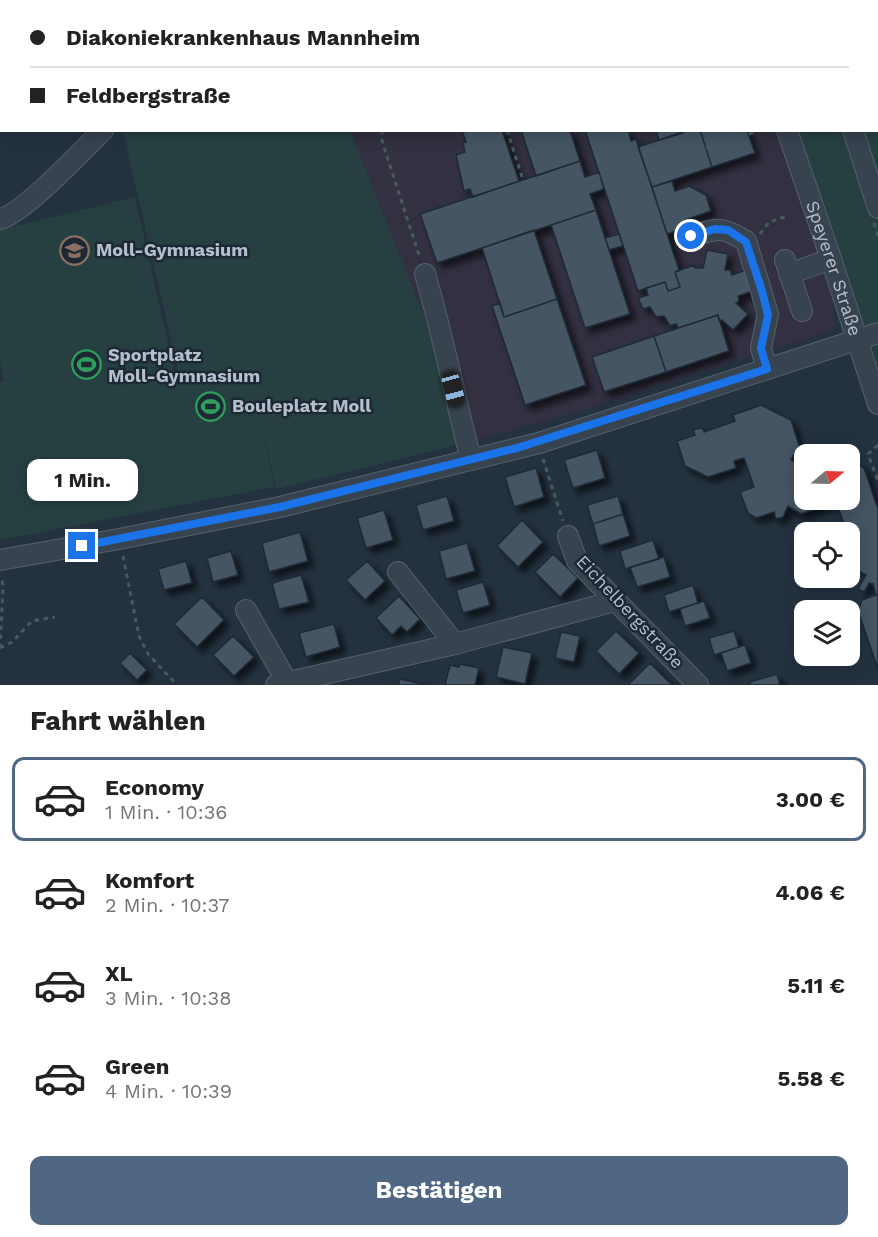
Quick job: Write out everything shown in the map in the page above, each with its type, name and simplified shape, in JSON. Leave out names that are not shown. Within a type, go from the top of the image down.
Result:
[{"type":"street","points":[[0,219],[8,218],[46,187],[101,132]]},
{"type":"street","name":"Speyerer Straße","points":[[788,132],[878,405]]},
{"type":"street","points":[[854,132],[878,208]]},
{"type":"street","points":[[691,236],[715,229],[728,230],[746,242],[768,315],[761,348],[767,369]]},
{"type":"street","points":[[802,311],[787,267],[831,259]]},
{"type":"street","points":[[425,274],[439,322],[471,460]]},
{"type":"street","points":[[0,560],[280,507],[471,460],[539,442],[878,333]]},
{"type":"street","name":"Eichelbergstraße","points":[[568,536],[577,561],[698,685]]},
{"type":"street","points":[[398,572],[454,644]]},
{"type":"street","points":[[246,610],[282,683],[454,644],[615,600]]},
{"type":"path","points":[[382,132],[382,141],[425,274]]},
{"type":"path","points":[[508,132],[523,180]]},
{"type":"path","points":[[706,148],[744,133]]},
{"type":"path","points":[[769,222],[788,216]]},
{"type":"path","points":[[539,442],[568,536]]},
{"type":"path","points":[[878,446],[868,454],[878,482]]},
{"type":"path","points":[[120,539],[140,636],[148,654],[177,685]]},
{"type":"path","points":[[0,566],[3,589],[0,648],[12,642],[32,621],[55,617]]},
{"type":"shaded area","points":[[350,132],[787,132],[831,259],[835,330],[574,413],[458,445],[427,324]]},
{"type":"green space","points":[[123,132],[350,132],[427,324],[458,445],[276,489],[256,399],[274,487],[0,540],[0,383],[4,381],[0,360],[0,230],[135,197],[177,384],[181,383]]},
{"type":"green space","points":[[787,132],[853,132],[878,207],[878,366],[870,341],[831,259]]},
{"type":"green space","points":[[856,132],[878,132],[878,192]]},
{"type":"building","points":[[463,132],[503,132],[519,181],[473,197],[470,189],[464,191],[456,155],[465,152],[463,143],[466,142]]},
{"type":"building","points":[[522,132],[571,132],[580,161],[536,176]]},
{"type":"building","points":[[586,132],[629,132],[631,141],[636,139],[679,270],[675,272],[680,287],[668,291],[665,282],[638,291]]},
{"type":"building","points":[[657,132],[683,133],[659,140]]},
{"type":"building","points":[[683,132],[701,132],[712,167],[652,187],[638,147]]},
{"type":"building","points":[[701,132],[748,132],[755,153],[712,167]]},
{"type":"building","points":[[580,161],[585,177],[599,172],[604,189],[590,194],[596,210],[437,263],[420,214]]},
{"type":"building","points":[[672,181],[675,191],[689,186],[706,195],[711,211],[685,220],[688,227],[667,234],[652,187]]},
{"type":"building","points":[[596,210],[630,314],[585,328],[551,225]]},
{"type":"building","points":[[534,230],[557,299],[504,317],[482,248]]},
{"type":"building","points":[[619,234],[623,246],[609,250],[605,238]]},
{"type":"building","points":[[707,250],[728,254],[725,270],[730,270],[732,275],[746,270],[753,291],[738,296],[739,301],[736,303],[748,314],[733,330],[722,320],[719,321],[718,315],[678,328],[676,324],[670,326],[664,316],[656,317],[650,307],[643,309],[638,298],[648,295],[646,288],[665,282],[668,291],[680,287],[675,272],[694,265],[695,268],[703,268]]},
{"type":"building","points":[[557,299],[586,385],[525,405],[492,306],[500,303],[504,317]]},
{"type":"building","points":[[718,315],[729,351],[666,372],[654,336]]},
{"type":"building","points":[[654,336],[666,372],[604,392],[592,357]]},
{"type":"building","points":[[761,405],[791,420],[799,444],[794,444],[794,454],[791,460],[794,461],[794,510],[788,506],[783,517],[776,519],[774,512],[756,518],[748,513],[740,492],[754,487],[744,458],[734,461],[736,468],[708,477],[685,466],[677,441],[695,435],[693,430],[700,428],[704,432],[735,421],[733,415]]},
{"type":"building","points":[[597,450],[605,478],[573,488],[564,460]]},
{"type":"building","points":[[860,466],[864,468],[878,509],[878,595],[876,595],[873,584],[869,583],[864,592],[858,589],[866,575],[860,572],[860,522],[843,522],[839,510],[860,510]]},
{"type":"building","points":[[536,468],[544,497],[514,507],[505,477]]},
{"type":"building","points":[[447,496],[454,521],[423,530],[416,505]]},
{"type":"building","points":[[618,496],[623,514],[593,524],[587,505]]},
{"type":"building","points":[[384,510],[393,540],[366,548],[357,518]]},
{"type":"building","points":[[794,510],[813,510],[801,514]]},
{"type":"building","points":[[623,514],[630,536],[599,546],[593,524]]},
{"type":"building","points":[[522,520],[543,542],[518,567],[497,546]]},
{"type":"building","points":[[300,532],[308,561],[269,572],[262,543]]},
{"type":"building","points":[[653,540],[659,559],[625,569],[620,551]]},
{"type":"building","points":[[467,543],[475,571],[446,579],[439,551]]},
{"type":"building","points":[[231,551],[238,575],[213,582],[207,558]]},
{"type":"building","points":[[553,554],[578,578],[560,597],[535,572]]},
{"type":"building","points":[[664,557],[670,577],[637,587],[630,567]]},
{"type":"building","points":[[186,561],[192,583],[164,590],[158,569]]},
{"type":"building","points":[[367,561],[385,581],[365,600],[346,580]]},
{"type":"building","points":[[301,575],[309,602],[279,609],[272,583]]},
{"type":"building","points":[[483,582],[490,605],[463,613],[456,590]]},
{"type":"building","points":[[693,585],[698,603],[669,612],[664,595]]},
{"type":"building","points":[[878,595],[878,669],[860,617],[862,600]]},
{"type":"building","points":[[399,596],[420,619],[407,632],[401,626],[392,635],[376,618]]},
{"type":"building","points":[[202,597],[224,620],[197,647],[174,624]]},
{"type":"building","points":[[704,601],[710,618],[685,626],[680,609]]},
{"type":"building","points":[[334,624],[340,647],[306,657],[299,633]]},
{"type":"building","points":[[616,631],[639,653],[619,674],[596,651]]},
{"type":"building","points":[[734,631],[739,647],[714,655],[709,638]]},
{"type":"building","points":[[561,632],[580,636],[574,662],[555,658]]},
{"type":"building","points":[[233,636],[254,657],[234,676],[213,655]]},
{"type":"building","points":[[745,645],[751,663],[727,671],[721,653]]},
{"type":"building","points":[[503,647],[532,653],[525,684],[496,677]]},
{"type":"building","points":[[130,653],[147,670],[137,680],[120,663]]},
{"type":"building","points":[[650,663],[672,685],[628,685]]},
{"type":"building","points":[[460,664],[479,668],[475,685],[445,685],[450,665],[459,667]]},
{"type":"building","points":[[777,674],[780,685],[750,685],[750,682]]},
{"type":"building","points":[[400,679],[426,685],[398,685]]},
{"type":"place","name":"Moll-Gymnasium","points":[[75,250]]},
{"type":"place","name":"Sportplatz Moll-Gymnasium","points":[[87,365]]},
{"type":"place","name":"Bouleplatz Moll","points":[[211,406]]},
{"type":"route","points":[[82,546],[280,507],[517,448],[767,369],[761,348],[768,315],[746,242],[728,230],[715,229],[691,236]]}]
